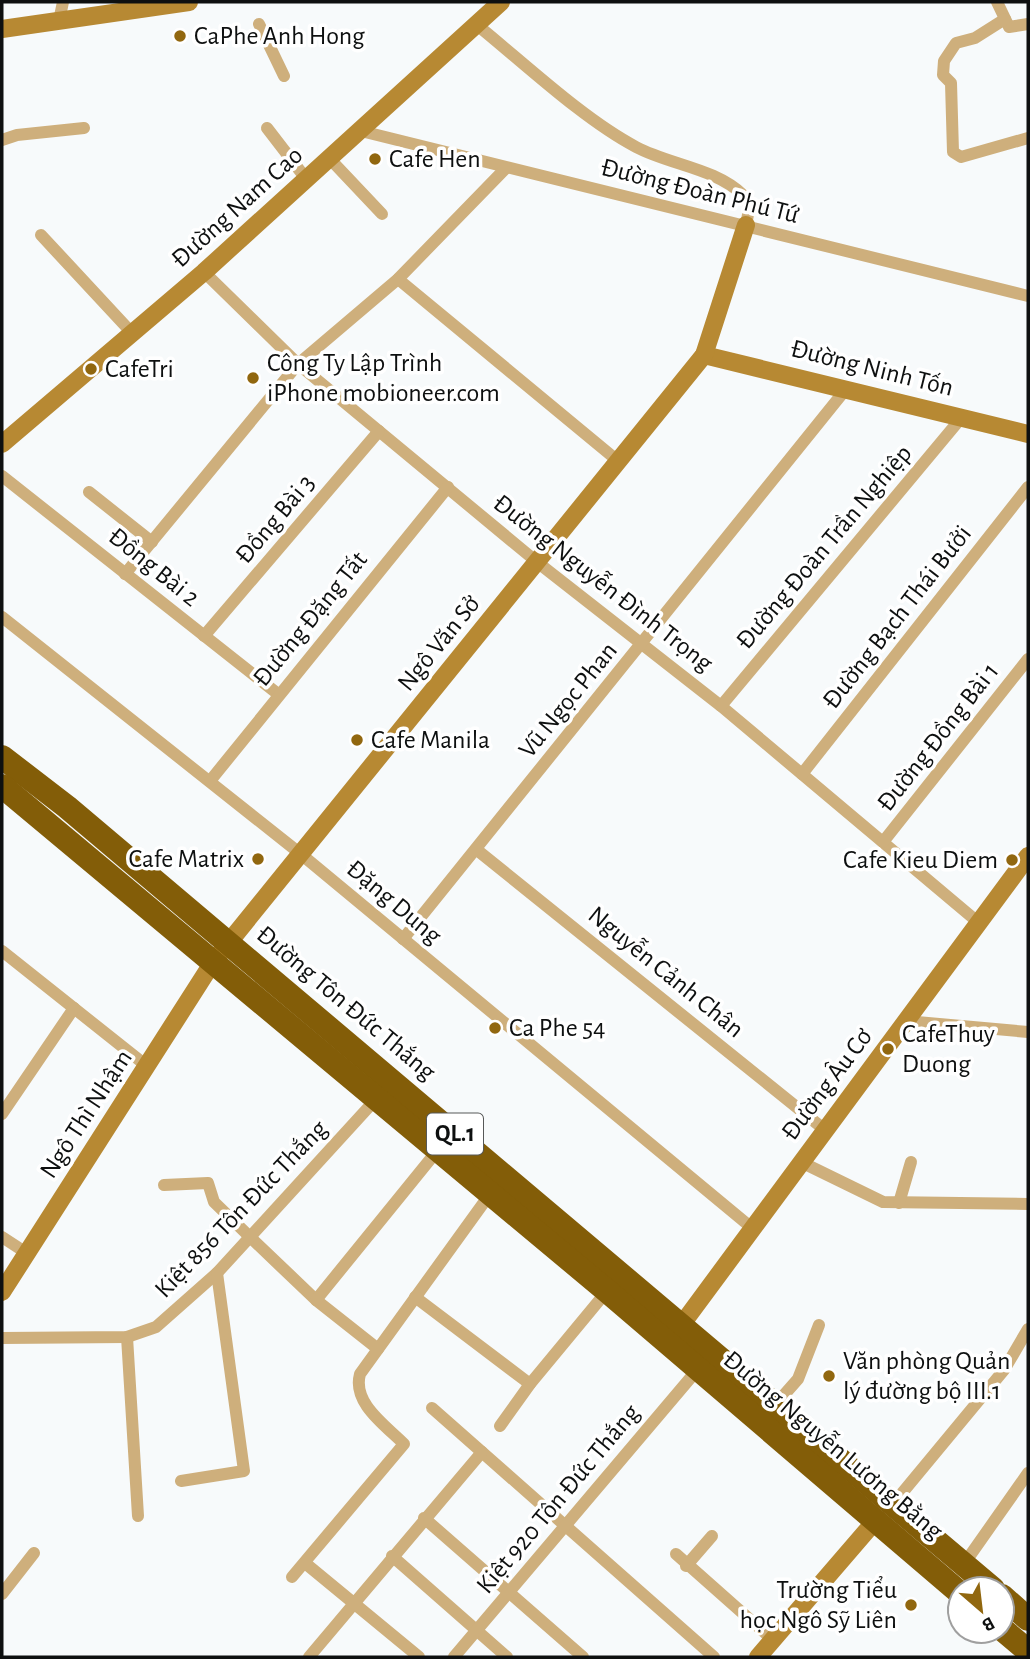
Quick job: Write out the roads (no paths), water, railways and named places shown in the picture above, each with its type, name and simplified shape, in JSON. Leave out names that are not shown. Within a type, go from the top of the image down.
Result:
[{"type":"highway","name":"Đường Tôn Đức Thắng","points":[[2,757],[67,807],[437,1151],[607,1291],[674,1334]]},
{"type":"highway","name":"Đường Tôn Đức Thắng","points":[[2,786],[221,953],[674,1334]]},
{"type":"highway","name":"Đường Nguyễn Lương Bằng","points":[[674,1334],[698,1369],[884,1512],[977,1575]]},
{"type":"highway","name":"Đường Nguyễn Lương Bằng","points":[[674,1334],[776,1404],[946,1578]]},
{"type":"street","points":[[59,21],[63,2]]},
{"type":"street","points":[[2,29],[188,2]]},
{"type":"street","name":"Đường Nam Cao","points":[[2,444],[204,272],[501,2]]},
{"type":"street","points":[[998,2],[1009,27],[1028,24]]},
{"type":"street","points":[[1005,19],[975,38],[953,44],[942,69],[943,76],[950,81],[954,155],[961,157],[1028,138]]},
{"type":"street","points":[[260,24],[284,76]]},
{"type":"street","points":[[477,25],[574,103],[635,146],[725,180],[746,197],[749,206],[746,225],[704,355]]},
{"type":"street","points":[[2,140],[17,135],[84,128]]},
{"type":"street","points":[[267,128],[307,180]]},
{"type":"street","name":"Đường Đoàn Phú Tứ","points":[[361,131],[1028,296]]},
{"type":"street","points":[[330,159],[382,214]]},
{"type":"street","points":[[125,574],[298,364],[398,279],[506,168]]},
{"type":"street","points":[[41,235],[132,333]]},
{"type":"street","name":"Đường Nguyễn Đình Trọng","points":[[204,272],[298,364],[537,562],[721,706],[979,923]]},
{"type":"street","points":[[398,279],[618,461]]},
{"type":"street","name":"Đường Ninh Tốn","points":[[704,355],[1028,434]]},
{"type":"street","name":"Ngô Văn Sở","points":[[221,953],[704,355]]},
{"type":"street","name":"Vũ Ngọc Phan","points":[[403,939],[846,389]]},
{"type":"street","name":"Đường Đoàn Trần Nghiệp","points":[[721,706],[962,417]]},
{"type":"street","name":"Đồng Bài 3","points":[[204,636],[380,431]]},
{"type":"street","name":"Đồng Bài 2","points":[[2,476],[278,694]]},
{"type":"street","name":"Đường Đặng Tất","points":[[210,781],[447,487]]},
{"type":"street","name":"Đường Bạch Thái Bưởi","points":[[802,774],[1028,487]]},
{"type":"street","points":[[89,492],[152,542]]},
{"type":"street","name":"Đặng Dung","points":[[2,617],[302,855],[752,1228]]},
{"type":"street","name":"Đường Đồng Bài 1","points":[[883,842],[1028,660]]},
{"type":"street","name":"Nguyễn Cảnh Chân","points":[[477,850],[825,1130]]},
{"type":"street","name":"Đường Âu Cơ","points":[[674,1334],[1028,856]]},
{"type":"street","points":[[2,951],[148,1067]]},
{"type":"street","name":"Ngô Thì Nhậm","points":[[2,1292],[221,953]]},
{"type":"street","points":[[2,1114],[74,1008]]},
{"type":"street","points":[[906,1021],[1028,1032]]},
{"type":"street","name":"Kiệt 856 Tôn Đức Thắng","points":[[2,1338],[127,1337],[156,1327],[217,1273],[377,1098]]},
{"type":"street","points":[[316,1300],[437,1151]]},
{"type":"street","points":[[801,1162],[883,1202],[1028,1204]]},
{"type":"street","points":[[899,1203],[911,1162]]},
{"type":"street","points":[[164,1185],[208,1183],[214,1202],[316,1300],[378,1349]]},
{"type":"street","points":[[292,1577],[404,1444],[366,1405],[359,1390],[360,1374],[490,1195]]},
{"type":"street","points":[[2,1237],[28,1254]]},
{"type":"street","points":[[181,1481],[244,1471],[217,1273]]},
{"type":"street","points":[[500,1426],[530,1384],[607,1291]]},
{"type":"street","points":[[415,1297],[530,1384]]},
{"type":"street","points":[[776,1404],[798,1379],[819,1325]]},
{"type":"street","points":[[758,1657],[1004,1370],[1028,1329]]},
{"type":"street","points":[[127,1337],[138,1516]]},
{"type":"street","name":"Kiệt 920 Tôn Đức Thắng","points":[[454,1657],[698,1369]]},
{"type":"street","points":[[432,1408],[714,1657]]},
{"type":"street","points":[[309,1657],[482,1452]]},
{"type":"street","points":[[964,1564],[1028,1473]]},
{"type":"street","points":[[424,1518],[583,1657]]},
{"type":"street","points":[[687,1566],[712,1536]]},
{"type":"street","points":[[2,1594],[34,1553]]},
{"type":"street","points":[[676,1554],[773,1640]]},
{"type":"street","points":[[392,1556],[507,1657]]},
{"type":"street","points":[[305,1563],[419,1657]]},
{"type":"place","name":"CaPhe Anh Hong","points":[[180,36]]},
{"type":"place","name":"Cafe Hen","points":[[375,159]]},
{"type":"place","name":"CafeTri","points":[[91,369]]},
{"type":"place","name":"Công Ty Lập Trình iPhone mobioneer.com","points":[[253,378]]},
{"type":"place","name":"Cafe Manila","points":[[357,740]]},
{"type":"place","name":"Cafe Matrix","points":[[258,859]]},
{"type":"place","name":"Cafe Kieu Diem","points":[[1012,860]]},
{"type":"place","name":"Ca Phe 54","points":[[495,1028]]},
{"type":"place","name":"CafeThuy Duong","points":[[888,1049]]},
{"type":"place","name":"Văn phòng Quản lý đường bộ III.1","points":[[829,1376]]},
{"type":"place","name":"Trường Tiểu học Ngô Sỹ Liên","points":[[911,1605]]}]
